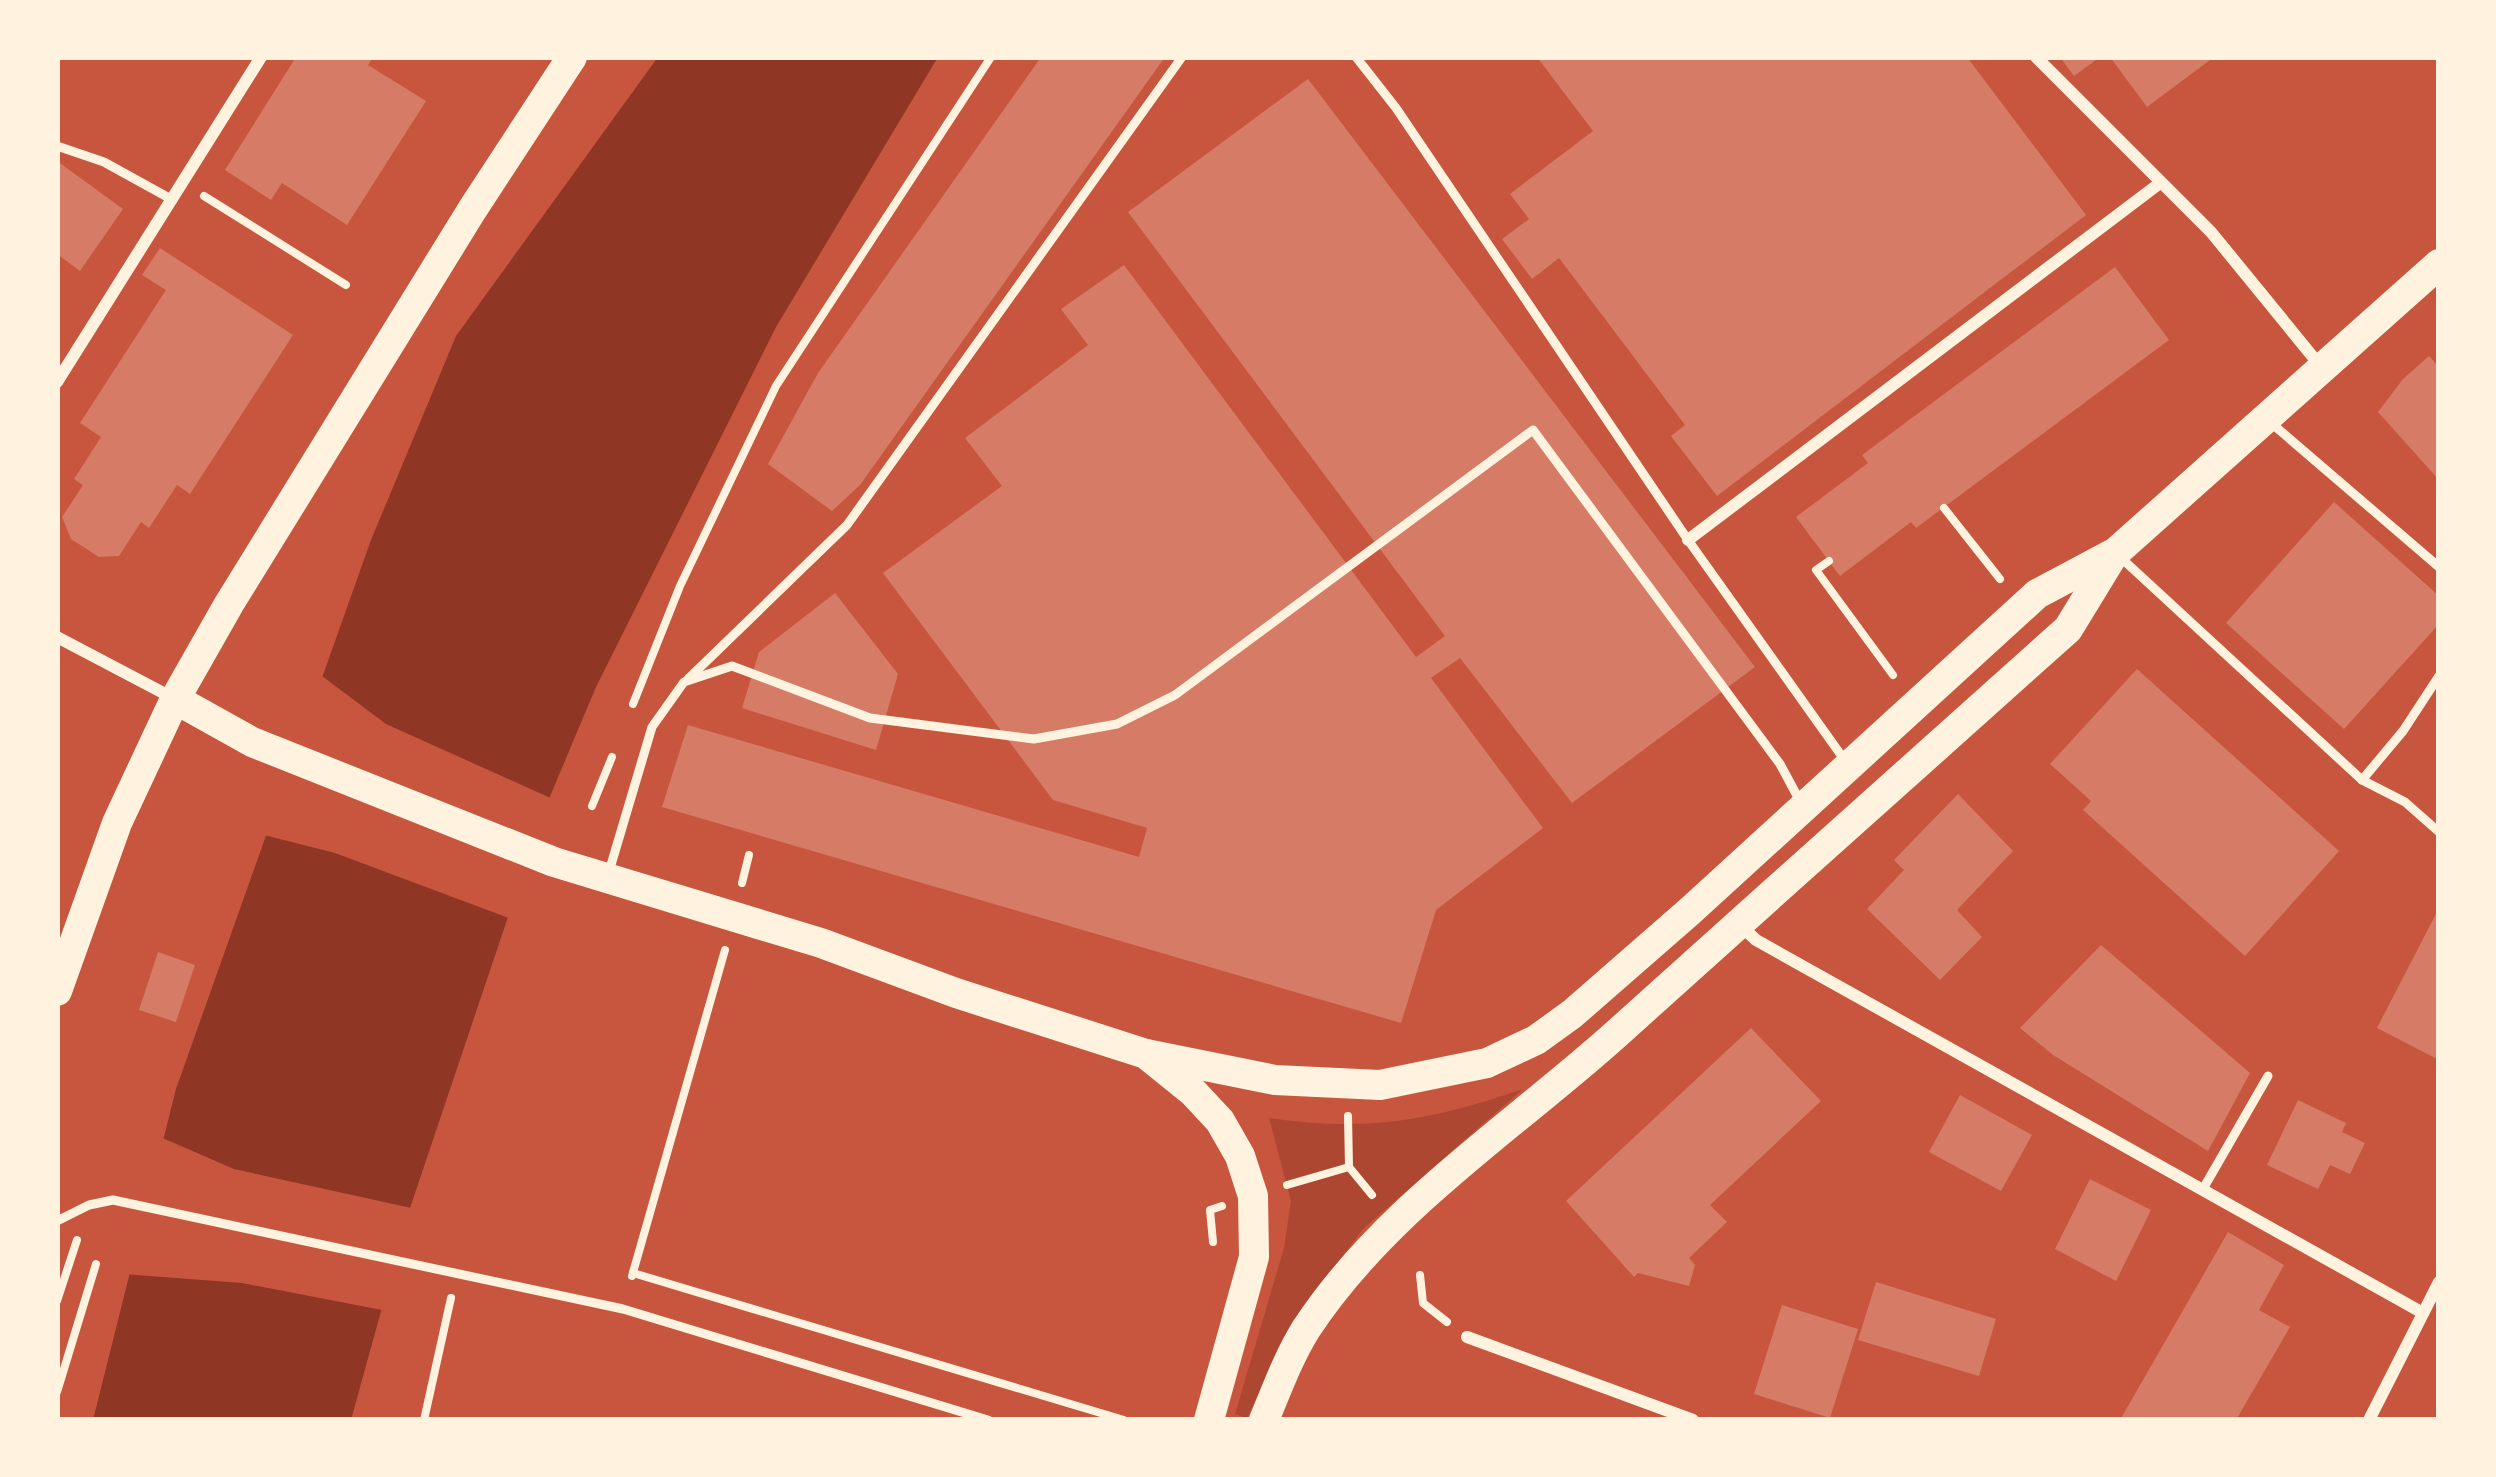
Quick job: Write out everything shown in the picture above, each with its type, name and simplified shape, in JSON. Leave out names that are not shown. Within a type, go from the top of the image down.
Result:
[{"type":"main road","points":[[57,991],[118,824],[175,699],[472,210],[572,57]]},
{"type":"main road","points":[[175,699],[252,742],[554,862],[821,943],[956,993],[1146,1054],[1275,1080],[1347,1085],[1417,1080],[1487,1063],[1536,1040],[1572,1014],[2037,595],[2116,552],[2439,264]]},
{"type":"main road","points":[[1264,1420],[1305,1332],[1369,1250],[1421,1198],[1587,1060],[2068,629],[2116,552]]},
{"type":"main road","points":[[1146,1054],[1220,1121],[1240,1156],[1253,1196],[1254,1257],[1209,1420]]},
{"type":"street","points":[[57,382],[261,57]]},
{"type":"street","points":[[2036,57],[2211,232],[2322,368]]},
{"type":"street","points":[[1688,540],[2160,183]]},
{"type":"street","points":[[57,637],[175,699]]},
{"type":"street","points":[[1738,924],[1756,940],[2423,1313]]},
{"type":"street","points":[[2368,1420],[2439,1282]]},
{"type":"street","points":[[1467,1337],[1693,1420]]},
{"type":"lane","points":[[607,880],[652,727],[684,682],[847,525],[1182,57]]},
{"type":"lane","points":[[1355,57],[1396,108],[1688,540],[1850,768]]},
{"type":"lane","points":[[57,146],[104,162],[171,199]]},
{"type":"lane","points":[[2266,418],[2439,567]]},
{"type":"lane","points":[[684,682],[732,666],[870,718],[1034,739],[1117,724],[1175,695],[1533,430],[1772,754],[1804,808]]},
{"type":"lane","points":[[2116,552],[2362,780],[2405,802],[2439,832]]},
{"type":"lane","points":[[2362,780],[2403,731],[2439,676]]},
{"type":"lane","points":[[2203,1190],[2267,1076]]},
{"type":"lane","points":[[57,1221],[89,1205],[124,1202],[419,1264],[623,1309],[988,1420]]},
{"type":"path","points":[[627,718],[680,586],[776,386],[992,57]]},
{"type":"path","points":[[183,182],[346,285]]},
{"type":"path","points":[[1944,508],[2008,590]]},
{"type":"path","points":[[1829,561],[1816,570],[1898,682]]},
{"type":"path","points":[[592,806],[619,740]]},
{"type":"path","points":[[623,1309],[749,855]]},
{"type":"path","points":[[57,1301],[89,1205]]},
{"type":"path","points":[[57,1392],[59,1371],[96,1264]]},
{"type":"path","points":[[424,1420],[456,1272]]},
{"type":"path","points":[[633,1273],[1124,1420]]},
{"type":"path","points":[[1420,1275],[1423,1303]]},
{"type":"shaded area","points":[[658,57],[938,57],[776,327],[596,687],[543,813],[407,1217],[351,1420],[93,1420],[176,1089],[371,540],[456,336]]},
{"type":"shaded area","points":[[1523,1089],[1363,1229],[1293,1321],[1247,1418],[1235,1414],[1284,1248],[1291,1201],[1269,1118],[1337,1124],[1398,1121]]},
{"type":"pier","points":[[318,673],[386,724],[555,800],[514,920],[335,853],[260,834]]},
{"type":"pier","points":[[158,1136],[234,1169],[416,1209],[387,1311],[242,1283],[123,1274]]},
{"type":"building","points":[[296,57],[373,57],[368,65],[426,101],[347,225],[282,183],[271,200],[225,170]]},
{"type":"building","points":[[1041,57],[1165,57],[860,485],[832,511],[768,464],[818,373]]},
{"type":"building","points":[[1537,57],[1967,57],[2086,215],[1717,496],[1671,436],[1685,425],[1559,258],[1532,279],[1502,239],[1529,219],[1510,194],[1593,131]]},
{"type":"building","points":[[2060,57],[2100,57],[2074,76]]},
{"type":"building","points":[[2110,57],[2214,57],[2147,107]]},
{"type":"building","points":[[1308,79],[1755,667],[1572,803],[1460,658],[1431,678],[1543,828],[1436,910],[1401,1023],[662,807],[688,725],[1139,857],[1147,828],[1053,800],[883,573],[1002,486],[965,438],[1088,345],[1061,309],[1124,265],[1416,657],[1445,636],[1128,212]]},
{"type":"building","points":[[57,161],[123,209],[80,271],[57,254]]},
{"type":"building","points":[[160,248],[293,335],[190,494],[177,485],[149,528],[141,522],[119,556],[99,557],[71,539],[62,517],[83,485],[74,479],[101,437],[80,423],[166,290],[142,275]]},
{"type":"building","points":[[2115,267],[2169,340],[1916,528],[1911,522],[1840,576],[1796,517],[1868,463],[1862,455]]},
{"type":"building","points":[[2429,356],[2439,367],[2439,480],[2378,412],[2403,379]]},
{"type":"building","points":[[2334,502],[2439,596],[2439,624],[2344,729],[2226,623]]},
{"type":"building","points":[[835,593],[898,674],[876,750],[742,708],[759,652]]},
{"type":"building","points":[[2137,669],[2339,851],[2245,956],[2083,810],[2091,801],[2050,764]]},
{"type":"building","points":[[1958,794],[2013,851],[1957,910],[1982,937],[1940,980],[1867,909],[1904,870],[1894,860]]},
{"type":"building","points":[[2439,908],[2439,1056],[2437,1059],[2377,1028]]},
{"type":"building","points":[[2101,945],[2250,1073],[2208,1151],[2053,1055],[2020,1028]]},
{"type":"building","points":[[158,952],[195,965],[176,1022],[139,1010]]},
{"type":"building","points":[[1751,1028],[1821,1101],[1710,1205],[1727,1222],[1689,1258],[1695,1265],[1689,1286],[1638,1273],[1634,1277],[1566,1201]]},
{"type":"building","points":[[1960,1095],[2032,1135],[2001,1191],[1929,1152]]},
{"type":"building","points":[[2298,1100],[2346,1123],[2342,1132],[2365,1143],[2350,1174],[2330,1165],[2318,1189],[2267,1165]]},
{"type":"building","points":[[2090,1179],[2151,1210],[2116,1281],[2055,1249]]},
{"type":"building","points":[[2228,1232],[2284,1265],[2259,1310],[2290,1327],[2236,1420],[2120,1420]]},
{"type":"building","points":[[1876,1282],[1996,1319],[1979,1376],[1858,1340]]},
{"type":"building","points":[[1782,1305],[1858,1329],[1830,1418],[1754,1394]]}]
